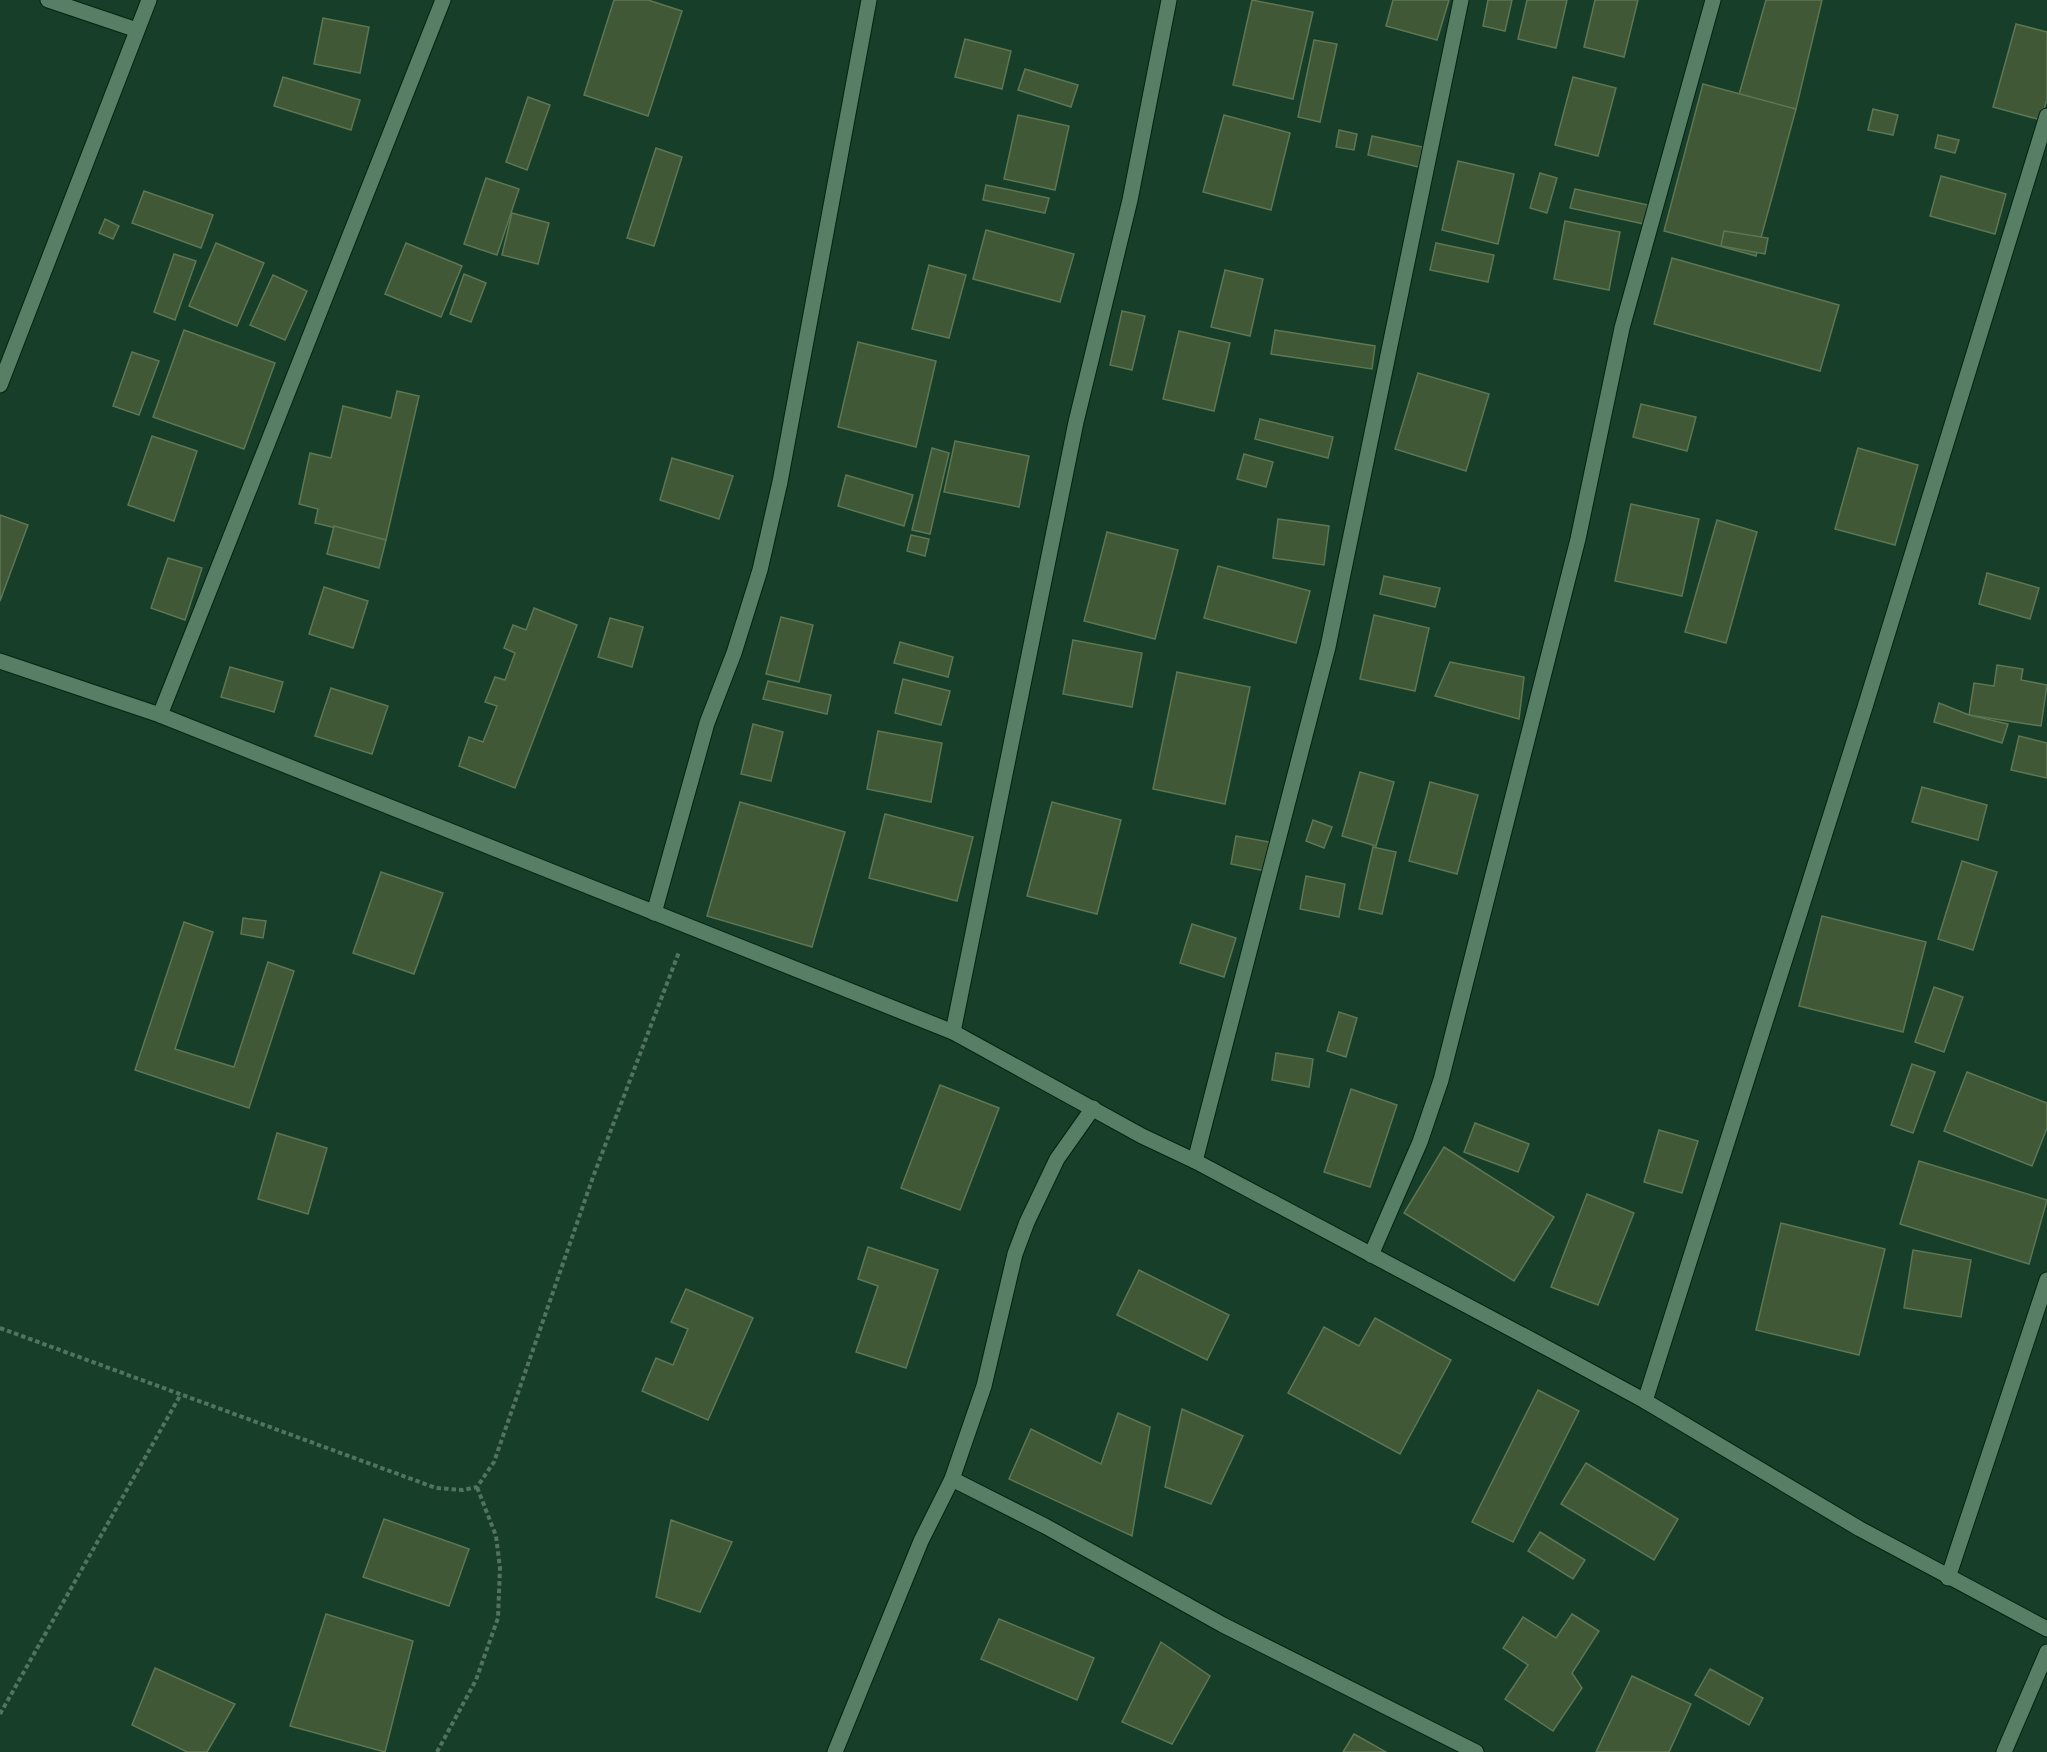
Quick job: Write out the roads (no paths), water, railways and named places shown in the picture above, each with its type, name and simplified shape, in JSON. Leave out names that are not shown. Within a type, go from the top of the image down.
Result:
[{"type":"street","points":[[48,0],[137,30]]},
{"type":"street","points":[[0,385],[149,0]]},
{"type":"street","points":[[160,715],[443,0]]},
{"type":"street","points":[[654,913],[706,723],[734,653],[760,570],[795,404],[869,0]]},
{"type":"street","points":[[953,1032],[1074,434],[1130,200],[1169,0]]},
{"type":"street","points":[[1196,1161],[1328,647],[1461,0]]},
{"type":"street","points":[[1371,1255],[1420,1142],[1442,1080],[1578,539],[1622,328],[1713,0]]},
{"type":"street","points":[[1645,1401],[1865,707],[2047,116]]},
{"type":"street","points":[[0,661],[160,715],[953,1032],[1142,1136],[1196,1161],[1645,1401],[1948,1578],[2047,1629]]},
{"type":"street","points":[[835,1752],[921,1541],[952,1479],[984,1386],[1015,1254],[1027,1222],[1057,1160],[1093,1108]]},
{"type":"street","points":[[1948,1578],[2047,1280]]},
{"type":"street","points":[[952,1479],[1045,1526],[1223,1625],[1476,1752]]},
{"type":"street","points":[[2004,1752],[2047,1652]]}]
